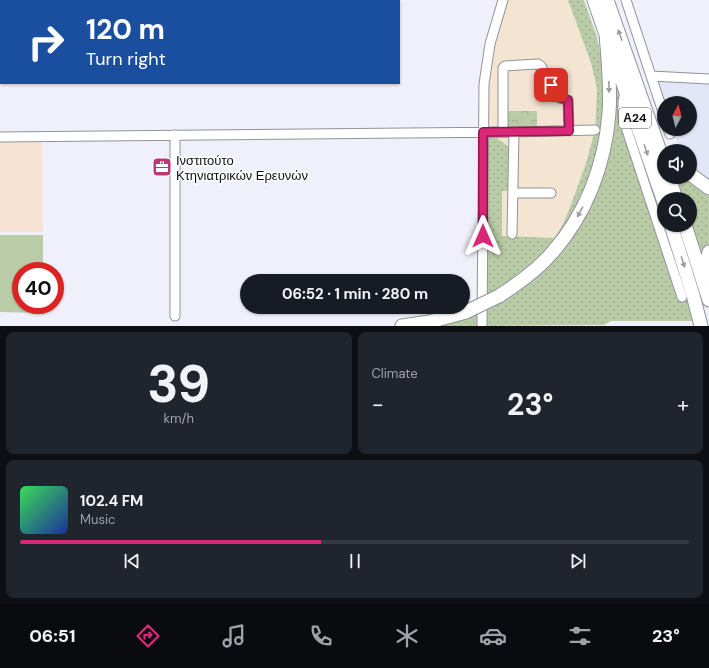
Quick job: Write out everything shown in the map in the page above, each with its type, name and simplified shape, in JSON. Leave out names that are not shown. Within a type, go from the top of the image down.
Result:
[{"type":"highway","name":"Α24","points":[[594,0],[661,192]]},
{"type":"highway","name":"Α24","points":[[607,0],[658,144]]},
{"type":"highway","points":[[402,326],[429,322],[466,312],[499,296],[518,283],[550,255],[573,225],[590,191],[603,153],[609,112],[606,34]]},
{"type":"highway","points":[[647,112],[664,144]]},
{"type":"highway","points":[[697,179],[709,188]]},
{"type":"highway","points":[[673,232],[701,326]]},
{"type":"highway","points":[[687,232],[708,296]]},
{"type":"highway","points":[[708,296],[706,264],[709,252]]},
{"type":"street","points":[[482,326],[484,84],[490,44],[503,0]]},
{"type":"street","points":[[626,0],[658,96]]},
{"type":"street","points":[[503,132],[502,68],[505,66],[538,64],[541,66],[556,96],[568,100],[569,131]]},
{"type":"street","points":[[652,76],[709,79]]},
{"type":"street","points":[[625,88],[623,118],[682,298]]},
{"type":"street","points":[[0,137],[595,130]]},
{"type":"street","points":[[512,234],[514,132]]},
{"type":"street","points":[[175,135],[175,316]]},
{"type":"street","points":[[513,193],[551,193]]},
{"type":"shaded area","points":[[506,0],[568,0],[591,63],[597,89],[594,134],[586,163],[562,226],[554,238],[497,284],[488,138],[488,99],[493,48]]},
{"type":"shaded area","points":[[657,77],[709,82],[709,180],[697,169],[697,144],[678,144],[674,136],[697,136],[697,96],[662,96]]},
{"type":"shaded area","points":[[0,140],[42,140],[43,232],[0,232]]},
{"type":"green space","points":[[568,0],[584,0],[597,37],[602,62],[605,132],[581,204],[546,254],[484,300],[486,142],[492,134],[511,149],[511,191],[502,191],[502,236],[554,238],[562,226],[569,210],[586,163],[595,130],[597,89],[591,63]]},
{"type":"green space","points":[[614,77],[619,90],[621,117],[630,155],[647,199],[680,301],[685,301],[663,232],[668,232],[696,321],[611,321],[604,325],[487,326],[487,306],[499,301],[592,203],[604,173],[612,145],[616,117]]},
{"type":"green space","points":[[505,111],[537,111],[537,127],[505,127]]},
{"type":"green space","points":[[625,113],[630,113],[657,196],[657,213]]},
{"type":"green space","points":[[697,183],[709,192],[709,245],[704,259],[694,232],[697,232],[697,192],[680,192],[678,184]]},
{"type":"green space","points":[[0,235],[43,235],[43,262],[12,262],[12,312],[0,312]]},
{"type":"green space","points":[[477,312],[477,326],[427,326],[470,314]]},
{"type":"place","name":"Ινστιτούτο Κτηνιατρικών Ερευνών","points":[[162,167]]},
{"type":"route","points":[[483,236],[483,132],[569,131],[568,100],[557,97],[551,85]]}]
